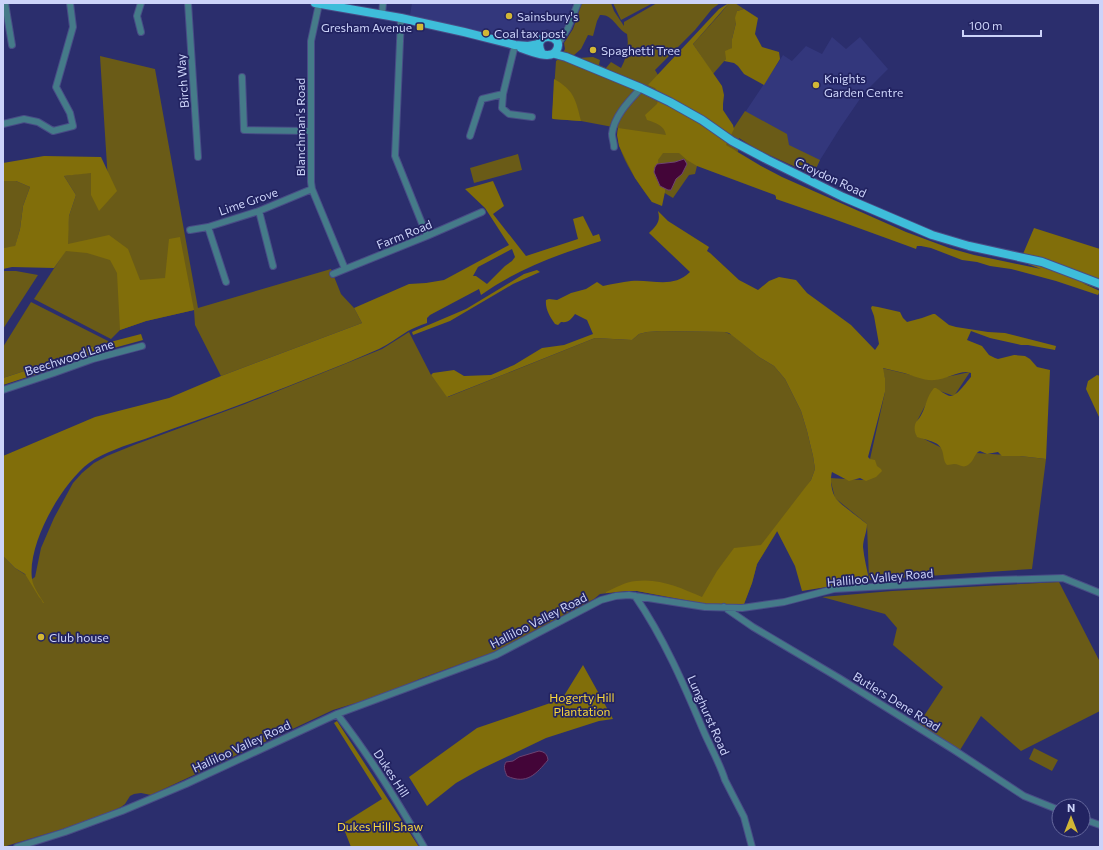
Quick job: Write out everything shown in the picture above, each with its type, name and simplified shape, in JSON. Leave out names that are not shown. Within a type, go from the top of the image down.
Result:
[{"type":"main road","points":[[317,3],[348,6],[515,45],[528,46],[539,44]]},
{"type":"main road","points":[[515,45],[526,50],[542,54],[551,56],[556,46],[550,36],[545,37],[539,44],[539,49],[542,54]]},
{"type":"main road","name":"Croydon Road","points":[[556,46],[566,57],[641,88],[670,102],[702,120],[732,141],[843,197],[932,235],[969,246],[1042,262],[1100,284]]},
{"type":"street","points":[[5,3],[12,44]]},
{"type":"street","points":[[3,124],[24,119],[38,122],[53,131],[73,126],[70,114],[56,87],[73,27],[70,3]]},
{"type":"street","points":[[141,3],[137,16],[141,32]]},
{"type":"street","name":"Birch Way","points":[[188,3],[198,157]]},
{"type":"street","name":"Blanchman's Road","points":[[317,3],[311,48],[311,182],[312,189],[345,269]]},
{"type":"street","points":[[382,14],[384,3]]},
{"type":"street","points":[[556,46],[568,28],[578,3]]},
{"type":"street","points":[[401,18],[395,156],[427,236]]},
{"type":"street","points":[[515,45],[503,94],[502,108],[509,114],[532,117]]},
{"type":"street","points":[[242,77],[244,130],[310,131]]},
{"type":"street","points":[[614,147],[612,134],[616,121],[626,104],[641,88]]},
{"type":"street","points":[[470,136],[482,99],[503,94]]},
{"type":"street","name":"Lime Grove","points":[[190,230],[208,227],[260,211],[312,189]]},
{"type":"street","points":[[260,211],[273,266]]},
{"type":"street","name":"Farm Road","points":[[333,274],[482,212]]},
{"type":"street","points":[[208,227],[226,282]]},
{"type":"street","name":"Beechwood Lane","points":[[3,390],[93,359],[142,346]]},
{"type":"street","name":"Halliloo Valley Road","points":[[16,847],[65,832],[138,804],[186,784],[337,714],[496,655],[601,600],[616,596],[635,596],[701,607],[742,608],[784,602],[834,589],[996,580],[1063,578],[1100,593]]},
{"type":"street","name":"Lunghurst Road","points":[[635,596],[650,618],[674,665],[727,785],[744,816],[752,847]]},
{"type":"street","name":"Butlers Dene Road","points":[[724,607],[753,627],[839,678],[954,750],[1024,796],[1051,807]]},
{"type":"street","name":"Dukes Hill","points":[[337,714],[360,744],[391,791],[424,847]]},
{"type":"shaded area","points":[[412,3],[573,3],[563,28],[558,31],[547,29],[537,35],[534,41],[525,41],[512,36],[478,31],[410,15]]},
{"type":"shaded area","points":[[582,3],[611,3],[614,11],[624,26],[624,22],[657,3],[720,3],[712,9],[695,30],[655,70],[658,75],[733,129],[745,111],[787,134],[789,145],[820,160],[813,175],[756,149],[739,138],[738,152],[721,147],[697,144],[697,166],[695,174],[689,175],[673,198],[663,192],[652,202],[634,177],[624,157],[620,147],[618,128],[581,121],[552,118],[556,61],[560,58],[565,49],[564,43],[573,29]],"holes":[[[600,15],[604,15],[612,19],[620,29],[627,34],[627,51],[621,68],[611,62],[606,68],[599,65],[600,60],[593,57],[579,58],[573,56],[581,49],[588,35],[593,36]]]},
{"type":"shaded area","points":[[613,3],[653,3],[621,20]]},
{"type":"shaded area","points":[[729,3],[735,3],[744,9],[737,11],[732,39],[732,48],[726,59],[713,74],[693,44]]},
{"type":"shaded area","points":[[832,37],[846,49],[860,37],[888,69],[864,93],[820,160],[813,175],[734,129],[783,55],[792,61],[806,46],[822,54]]},
{"type":"shaded area","points":[[100,56],[155,69],[198,308],[331,269],[341,294],[354,308],[362,323],[221,376],[195,325],[194,310],[146,321],[120,330],[111,339],[34,299],[66,250],[69,216],[76,195],[64,176],[91,172],[109,197]]},
{"type":"shaded area","points":[[518,154],[522,170],[474,183],[470,168]]},
{"type":"shaded area","points":[[684,159],[687,164],[682,174],[676,179],[671,190],[660,186],[654,172],[657,164],[675,162]]},
{"type":"shaded area","points":[[3,181],[16,181],[30,187],[23,206],[20,229],[15,247],[3,248]]},
{"type":"shaded area","points":[[3,271],[16,271],[38,275],[3,329]]},
{"type":"shaded area","points":[[31,302],[110,342],[91,347],[3,378],[3,347]]},
{"type":"shaded area","points":[[661,331],[725,332],[732,335],[759,357],[774,366],[785,379],[801,411],[815,469],[811,480],[757,564],[744,604],[706,604],[637,591],[600,594],[594,599],[494,652],[422,678],[382,695],[333,710],[151,795],[141,793],[134,794],[130,796],[121,807],[101,816],[3,847],[3,556],[15,568],[32,579],[35,577],[41,548],[54,518],[73,483],[94,463],[134,445],[245,404],[382,349],[409,332],[431,375],[448,397],[595,338],[632,340],[639,334]]},
{"type":"shaded area","points":[[882,368],[932,380],[970,372],[954,396],[934,389],[917,421],[916,435],[942,448],[976,453],[1046,459],[1032,569],[869,580],[867,524],[835,498],[830,478],[862,480],[881,471],[870,459],[885,392],[885,378]]},
{"type":"shaded area","points":[[1059,582],[1100,662],[1100,711],[1021,751],[981,716],[960,750],[918,725],[943,687],[893,645],[897,628],[885,614],[822,597],[892,591]]},
{"type":"shaded area","points":[[1034,748],[1058,760],[1052,771],[1029,759]]},
{"type":"shaded area","points":[[539,751],[543,752],[547,756],[548,760],[535,774],[526,779],[507,776],[504,767],[506,762],[513,761],[519,757]]},
{"type":"green space","points":[[729,3],[693,44],[722,86],[724,95],[723,110],[734,129],[726,145],[782,177],[906,232],[949,248],[974,255],[1041,269],[1020,261],[1034,228],[1100,249],[1100,289],[1082,283],[1100,291],[1098,295],[1056,281],[1011,269],[962,260],[931,248],[917,246],[916,249],[776,199],[775,195],[697,166],[679,153],[663,153],[658,160],[659,169],[665,179],[665,192],[662,206],[652,202],[635,178],[619,146],[617,135],[618,128],[666,135],[661,127],[656,123],[647,120],[645,115],[657,104],[660,94],[655,88],[648,85],[719,9]]},
{"type":"green space","points":[[744,9],[758,18],[755,34],[762,47],[779,52],[780,59],[764,85],[744,74],[734,63],[724,61],[726,59],[725,51],[732,48],[732,39],[737,11]]},
{"type":"green space","points":[[554,79],[566,87],[573,96],[576,101],[581,121],[552,118]]},
{"type":"green space","points":[[44,156],[101,157],[117,191],[99,211],[91,195],[91,173],[64,176],[76,195],[69,216],[68,244],[109,235],[128,249],[140,280],[165,278],[169,239],[180,237],[194,310],[146,321],[120,330],[117,273],[110,260],[87,253],[66,251],[54,268],[12,267],[3,269],[3,248],[15,246],[20,229],[23,206],[30,187],[16,181],[3,181],[3,163]]},
{"type":"green space","points":[[493,181],[504,206],[493,214],[526,256],[578,239],[573,219],[583,216],[593,236],[599,234],[601,241],[539,263],[509,277],[481,295],[479,289],[430,315],[427,318],[427,323],[408,331],[383,347],[363,356],[247,402],[116,449],[95,459],[79,472],[68,485],[48,515],[41,532],[35,549],[32,565],[32,579],[43,603],[25,574],[15,568],[3,556],[3,456],[95,417],[169,398],[221,376],[362,323],[354,308],[409,284],[444,280],[509,245],[485,208],[465,189]],"holes":[[[512,249],[515,257],[487,284],[476,276],[473,276],[478,267]]]},
{"type":"green space","points":[[658,211],[668,221],[709,247],[707,251],[739,280],[758,290],[769,281],[779,277],[796,280],[807,293],[851,325],[875,350],[879,344],[871,308],[872,306],[900,312],[907,322],[935,314],[949,325],[956,327],[1005,333],[1056,346],[1055,350],[1021,345],[990,338],[971,331],[967,340],[982,346],[989,355],[995,358],[998,359],[1014,355],[1025,356],[1037,367],[1050,370],[1046,459],[1020,456],[1002,456],[998,452],[987,454],[980,451],[967,466],[956,464],[947,465],[943,452],[938,445],[931,441],[917,437],[915,425],[922,414],[929,395],[934,388],[944,394],[953,396],[971,377],[971,373],[963,372],[939,380],[931,380],[883,368],[885,392],[868,457],[875,460],[877,466],[882,471],[876,477],[866,481],[860,478],[849,481],[832,472],[831,478],[831,484],[837,500],[867,524],[863,547],[869,580],[802,591],[795,566],[777,531],[757,564],[744,604],[706,604],[637,591],[606,593],[620,585],[645,580],[670,584],[702,597],[717,571],[734,548],[761,545],[811,480],[815,469],[801,411],[785,379],[774,366],[759,357],[729,333],[661,331],[639,334],[632,340],[595,338],[447,397],[431,375],[433,373],[454,370],[464,376],[491,375],[514,365],[542,348],[564,345],[593,334],[587,320],[575,314],[568,321],[561,322],[558,325],[555,324],[547,310],[546,300],[557,300],[571,293],[586,289],[597,282],[603,286],[631,281],[669,282],[677,280],[690,272],[649,233],[656,226],[659,218]]},
{"type":"green space","points":[[537,270],[540,272],[513,284],[450,321],[413,335],[412,332],[466,309],[524,274]]},
{"type":"green space","points":[[141,334],[143,340],[92,354],[3,385],[3,378],[91,347]]},
{"type":"green space","points":[[1097,375],[1100,376],[1100,419],[1086,389],[1088,381]]},
{"type":"green space","name":"Hogerty Hill Plantation","points":[[583,665],[613,719],[599,721],[546,738],[479,770],[456,783],[427,806],[409,777],[477,728],[562,699]]},
{"type":"green space","name":"Dukes Hill Shaw","points":[[337,721],[419,847],[351,847],[342,824],[382,799],[334,723]]},
{"type":"place","name":"Sainsbury's","points":[[509,16]]},
{"type":"place","name":"Gresham Avenue","points":[[420,27]]},
{"type":"place","name":"Coal tax post","points":[[486,33]]},
{"type":"place","name":"Spaghetti Tree","points":[[593,50]]},
{"type":"place","name":"Knights Garden Centre","points":[[816,85]]},
{"type":"place","name":"Club house","points":[[41,637]]}]
